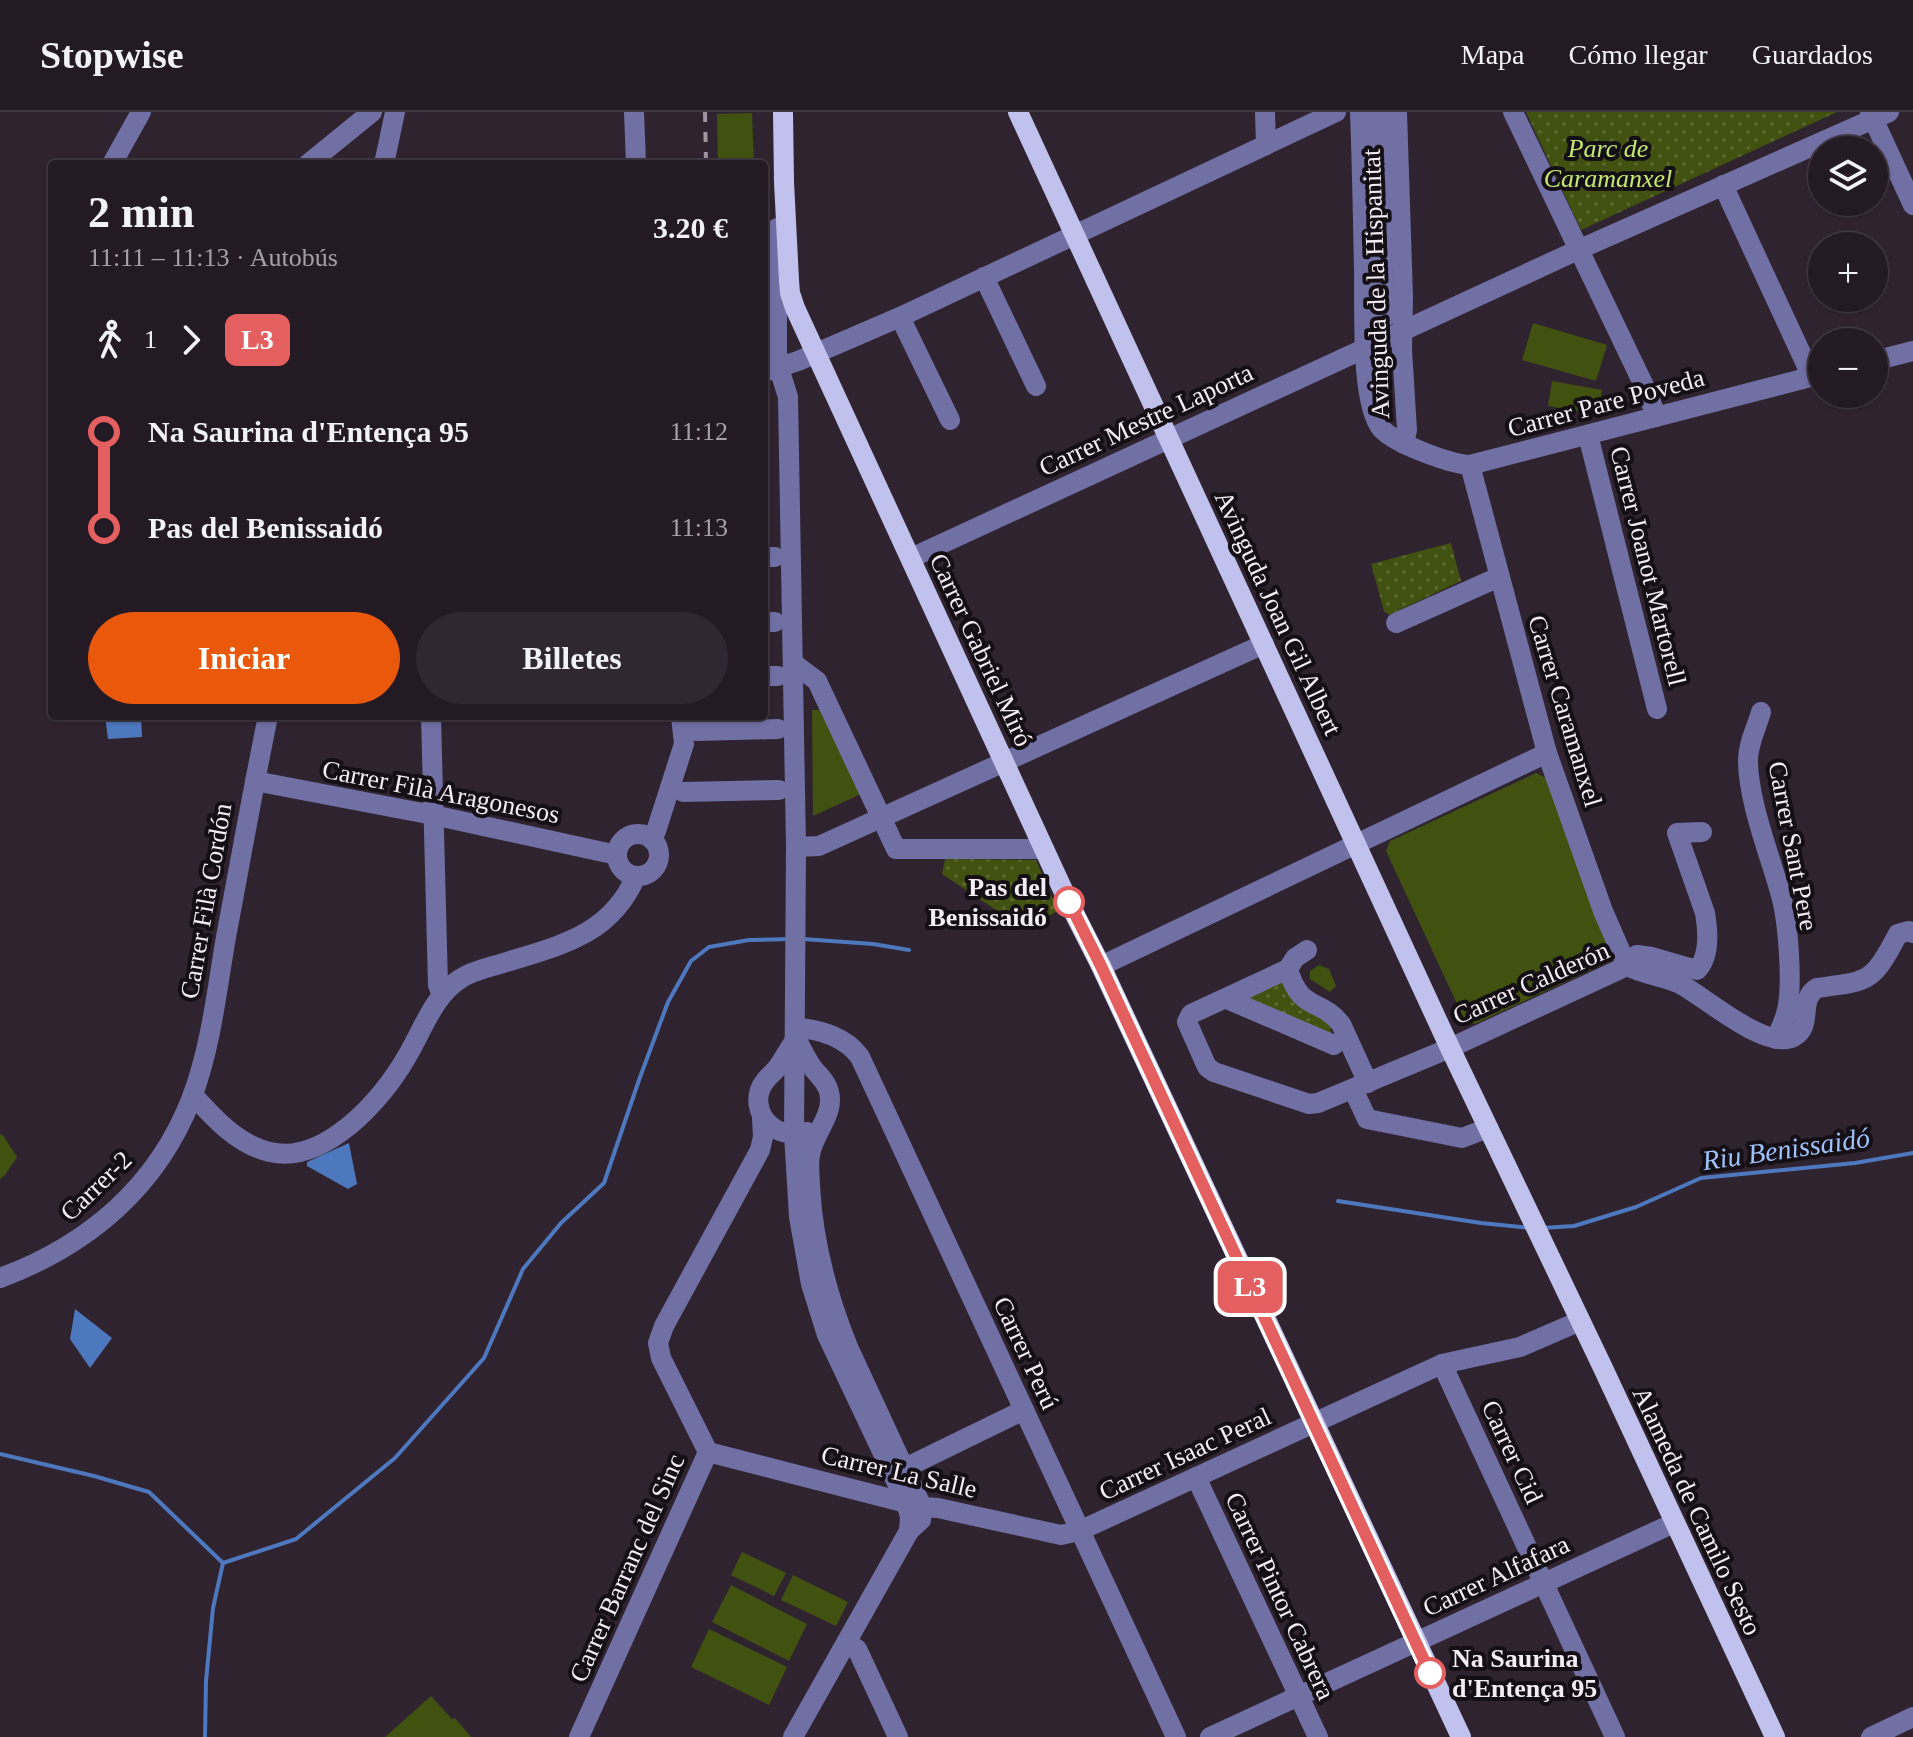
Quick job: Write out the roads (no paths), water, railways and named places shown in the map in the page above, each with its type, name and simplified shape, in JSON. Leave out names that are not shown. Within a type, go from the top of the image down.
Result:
[{"type":"main road","name":"Carrer Gabriel Miró","points":[[783,112],[790,293],[795,308],[1101,966]]},
{"type":"main road","name":"Avinguda Joan Gil Albert","points":[[1019,112],[1490,1132]]},
{"type":"main road","points":[[1101,966],[1461,1737]]},
{"type":"main road","name":"Alameda de Camilo Sesto","points":[[1490,1132],[1775,1737]]},
{"type":"street","points":[[114,160],[141,112]]},
{"type":"street","points":[[313,160],[372,112]]},
{"type":"street","points":[[385,160],[395,112]]},
{"type":"street","points":[[634,112],[636,160]]},
{"type":"street","points":[[1265,112],[1266,145]]},
{"type":"street","points":[[771,370],[900,317],[1336,112]]},
{"type":"street","name":"Avinguda de la Hispanitat","points":[[1360,112],[1370,397],[1380,426],[1404,444],[1407,430],[1397,112]]},
{"type":"street","name":"Avinguda de la Hispanitat","points":[[1378,112],[1384,318]]},
{"type":"street","points":[[1513,112],[1649,396],[1656,417]]},
{"type":"street","points":[[1878,114],[1913,205]]},
{"type":"street","name":"Carrer Mestre Laporta","points":[[911,558],[1878,114]]},
{"type":"street","points":[[784,157],[776,187],[776,340],[771,370],[788,397],[778,672],[796,847],[794,1069],[801,1235],[816,1300],[837,1358],[914,1504]]},
{"type":"street","points":[[1723,185],[1808,357]]},
{"type":"street","points":[[984,277],[1036,386]]},
{"type":"street","points":[[900,317],[950,420]]},
{"type":"street","points":[[1888,357],[1913,351]]},
{"type":"street","name":"Carrer Pare Poveda","points":[[1404,444],[1453,463],[1470,465],[1808,377]]},
{"type":"street","name":"Carrer Joanot Martorell","points":[[1588,435],[1657,709]]},
{"type":"street","name":"Carrer Caramanxel","points":[[1470,465],[1547,753],[1603,911],[1627,966]]},
{"type":"street","points":[[1396,623],[1499,577]]},
{"type":"street","points":[[796,847],[819,846],[1264,644]]},
{"type":"street","points":[[778,672],[817,681],[896,849],[1044,849]]},
{"type":"street","name":"Carrer Sant Pere","points":[[1761,712],[1748,762],[1760,826],[1785,917],[1788,1003],[1776,1039]]},
{"type":"street","name":"Carrer Filà Cordón","points":[[193,1095],[209,1035],[267,720]]},
{"type":"street","points":[[431,720],[438,985],[442,995]]},
{"type":"street","points":[[651,839],[684,744],[681,720]]},
{"type":"street","points":[[696,731],[778,729]]},
{"type":"street","points":[[1101,966],[1547,753]]},
{"type":"street","name":"Carrer Filà Aragonesos","points":[[255,781],[617,855]]},
{"type":"street","points":[[683,792],[779,790]]},
{"type":"street","points":[[1627,966],[1633,958],[1641,955],[1692,970],[1702,965],[1707,924],[1677,833],[1702,832]]},
{"type":"street","points":[[638,835],[651,839],[658,848],[659,860],[653,871],[642,876],[630,875],[621,867],[617,855],[621,843],[638,835]]},
{"type":"street","points":[[193,1095],[213,1117],[246,1143],[282,1154],[311,1149],[349,1125],[376,1100],[406,1059],[442,995],[454,984],[469,974],[562,945],[590,932],[617,910],[636,876]]},
{"type":"street","points":[[1776,1039],[1792,1038],[1799,1032],[1812,990],[1859,982],[1879,969],[1898,934],[1913,933]]},
{"type":"street","points":[[1227,999],[1288,969],[1295,958],[1307,950]]},
{"type":"street","name":"Carrer Calderón","points":[[1227,999],[1191,1014],[1187,1022],[1207,1067],[1309,1104],[1450,1048],[1627,966],[1662,976],[1685,987],[1741,1025],[1776,1039]]},
{"type":"street","points":[[1288,969],[1293,984],[1303,998],[1341,1024],[1367,1119],[1462,1138],[1490,1132]]},
{"type":"street","points":[[1227,999],[1334,1045]]},
{"type":"street","name":"Carrer Perú","points":[[796,1034],[815,1030],[830,1035],[852,1046],[860,1057],[1176,1737]]},
{"type":"street","points":[[772,1074],[796,1034]]},
{"type":"street","points":[[793,1737],[909,1531],[914,1504],[905,1468],[838,1322],[821,1264],[813,1220],[809,1158],[813,1142],[828,1113],[830,1094],[808,1062],[796,1034]]},
{"type":"street","points":[[795,1143],[766,1121],[759,1108],[761,1087],[766,1078],[784,1069],[812,1073],[821,1078]]},
{"type":"street","name":"Carrer-2","points":[[0,1278],[34,1264],[83,1237],[114,1212],[159,1160],[193,1095]]},
{"type":"street","name":"Carrer Barranc del Sinc","points":[[579,1737],[708,1452],[661,1358],[658,1343],[664,1326],[760,1150],[766,1121]]},
{"type":"street","points":[[795,1143],[824,1121]]},
{"type":"street","name":"Carrer Isaac Peral","points":[[1079,1531],[1442,1364],[1520,1347],[1576,1314]]},
{"type":"street","name":"Carrer Cid","points":[[1442,1364],[1615,1737]]},
{"type":"street","points":[[905,1468],[1024,1410]]},
{"type":"street","name":"Carrer La Salle","points":[[708,1452],[914,1504],[1061,1535],[1079,1531]]},
{"type":"street","name":"Carrer Pintor Cabrera","points":[[1196,1477],[1318,1737]]},
{"type":"street","name":"Carrer Alfafara","points":[[1210,1737],[1674,1523]]},
{"type":"street","points":[[847,1643],[857,1649],[898,1737]]},
{"type":"street","points":[[1871,1737],[1913,1717]]},
{"type":"water","points":[[106,720],[141,720],[142,737],[108,739]]},
{"type":"water","points":[[349,1143],[357,1184],[348,1189],[307,1166],[307,1162]]},
{"type":"water","points":[[75,1309],[112,1338],[90,1368],[70,1339]]},
{"type":"waterway","points":[[223,1563],[296,1539],[395,1458],[484,1358],[523,1269],[561,1223],[604,1183],[668,1002],[691,961],[709,947],[749,940],[790,939]]},
{"type":"waterway","points":[[803,939],[909,950]]},
{"type":"waterway","name":"Riu Benissaidó","points":[[1542,1228],[1574,1226],[1636,1207],[1701,1178],[1855,1163],[1913,1153]]},
{"type":"waterway","name":"Riu Benissaidó","points":[[1338,1201],[1530,1228]]},
{"type":"waterway","points":[[0,1454],[149,1492],[223,1563]]},
{"type":"waterway","points":[[205,1737],[206,1681],[213,1608],[223,1563]]},
{"type":"railway","points":[[705,112],[706,160]]},
{"type":"place","name":"Pas del Benissaidó","points":[[1069,902]]},
{"type":"place","name":"Na Saurina d'Entença 95","points":[[1430,1673]]},
{"type":"park label","name":"Parc de Caramanxel","points":[[1608,163]]}]
